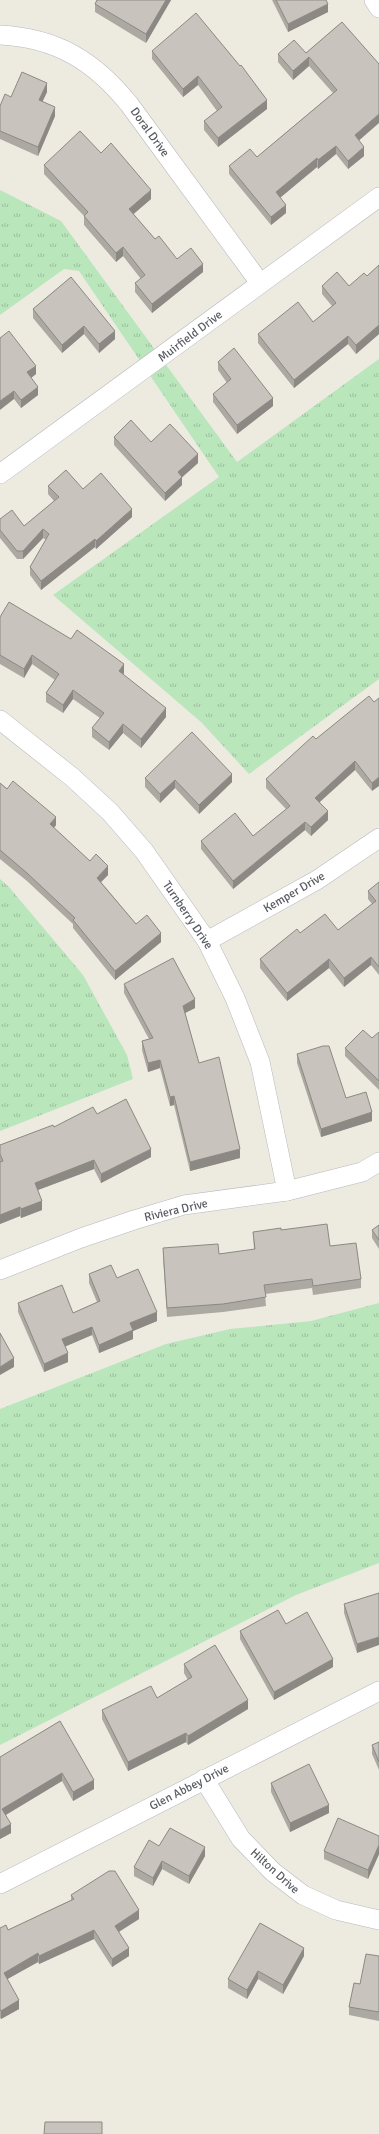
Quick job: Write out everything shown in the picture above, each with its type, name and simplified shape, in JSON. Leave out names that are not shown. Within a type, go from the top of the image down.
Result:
[{"type":"street","points":[[374,0],[379,8]]},
{"type":"street","name":"Doral Drive","points":[[0,35],[18,36],[68,51],[90,65],[111,82],[129,104],[260,283]]},
{"type":"street","name":"Muirfield Drive","points":[[0,474],[379,197]]},
{"type":"street","name":"Turnberry Drive","points":[[0,720],[72,777],[110,812],[144,851],[207,940],[235,998],[260,1062],[287,1192]]},
{"type":"street","name":"Kemper Drive","points":[[207,940],[317,880],[379,838]]},
{"type":"street","name":"Riviera Drive","points":[[0,1270],[81,1238],[184,1205],[287,1192],[362,1172],[379,1162]]},
{"type":"street","name":"Glen Abbey Drive","points":[[0,1884],[379,1691]]},
{"type":"street","name":"Hilton Drive","points":[[204,1779],[240,1839],[273,1872],[303,1896],[336,1910],[379,1920]]},
{"type":"green space","points":[[0,190],[61,221],[237,462],[379,359],[379,679],[249,774],[201,722],[53,595],[219,477],[79,271],[64,269],[0,315]]},
{"type":"green space","points":[[0,879],[9,887],[83,975],[127,1055],[133,1079],[0,1131]]},
{"type":"green space","points":[[379,1303],[379,1563],[296,1595],[0,1745],[0,1409],[166,1344],[230,1329],[311,1321]]},
{"type":"building","points":[[97,0],[166,0],[146,34],[95,4]]},
{"type":"building","points":[[276,0],[326,0],[328,4],[288,24]]},
{"type":"building","points":[[196,13],[240,66],[241,65],[267,100],[218,138],[204,121],[222,107],[198,76],[183,89],[152,51]]},
{"type":"building","points":[[342,22],[379,64],[379,114],[355,135],[364,147],[348,161],[336,146],[318,160],[317,158],[276,192],[286,205],[271,217],[229,166],[250,149],[257,157],[337,90],[309,57],[293,71],[278,54],[294,40],[306,53]]},
{"type":"building","points":[[22,72],[47,83],[39,100],[55,107],[38,147],[0,131],[0,106],[5,94],[11,97]]},
{"type":"building","points":[[80,131],[101,153],[111,143],[151,190],[129,209],[155,239],[159,236],[177,259],[191,248],[203,264],[152,304],[135,283],[145,275],[123,247],[116,253],[84,216],[88,212],[44,165]]},
{"type":"building","points":[[379,265],[379,325],[356,345],[348,336],[294,380],[258,334],[298,302],[313,322],[336,303],[322,286],[337,272],[349,286],[364,273],[367,276]]},
{"type":"building","points":[[71,277],[115,331],[99,344],[84,326],[62,345],[33,309]]},
{"type":"building","points":[[9,331],[36,366],[27,372],[38,387],[21,400],[14,391],[0,401],[0,338]]},
{"type":"building","points":[[234,348],[273,398],[237,425],[213,394],[231,379],[218,362]]},
{"type":"building","points":[[131,420],[151,442],[170,424],[198,454],[178,472],[182,477],[165,493],[114,437]]},
{"type":"building","points":[[66,470],[83,489],[101,473],[132,509],[96,541],[95,539],[41,581],[30,567],[49,534],[43,529],[23,551],[17,551],[0,530],[0,519],[12,510],[24,526],[59,497],[48,486]]},
{"type":"building","points":[[9,602],[71,639],[77,630],[124,664],[119,671],[166,708],[141,739],[123,724],[109,742],[92,728],[104,713],[73,690],[63,705],[46,693],[59,674],[32,655],[24,669],[0,655],[0,617]]},
{"type":"building","points":[[369,696],[374,702],[379,698],[379,777],[372,783],[355,761],[315,798],[328,811],[311,827],[305,822],[233,881],[201,841],[235,813],[253,836],[290,806],[266,779],[313,736],[316,739]]},
{"type":"building","points":[[192,732],[232,774],[199,805],[175,780],[160,794],[145,778]]},
{"type":"building","points":[[13,781],[56,817],[50,824],[90,861],[96,854],[108,866],[97,878],[136,924],[147,915],[161,933],[115,971],[73,920],[75,918],[0,850],[0,783],[7,789]]},
{"type":"building","points":[[379,882],[379,967],[371,957],[344,978],[329,959],[287,993],[260,959],[297,929],[300,933],[325,914],[338,930],[376,901],[368,891]]},
{"type":"building","points":[[173,958],[195,999],[183,1006],[199,1063],[219,1057],[240,1149],[190,1162],[174,1096],[170,1097],[160,1060],[148,1063],[142,1041],[153,1038],[124,984]]},
{"type":"building","points":[[363,1030],[372,1038],[379,1032],[379,1081],[345,1048]]},
{"type":"building","points":[[323,1046],[329,1046],[346,1098],[366,1092],[372,1112],[321,1129],[297,1054]]},
{"type":"building","points":[[126,1099],[151,1149],[101,1174],[94,1160],[35,1183],[42,1201],[21,1209],[20,1207],[0,1215],[0,1162],[3,1161],[0,1154],[0,1145],[53,1125],[54,1127],[93,1107],[97,1114]]},
{"type":"building","points":[[327,1224],[330,1246],[356,1243],[361,1279],[313,1286],[312,1279],[264,1285],[266,1297],[223,1304],[167,1308],[163,1248],[218,1244],[219,1254],[255,1249],[253,1232]]},
{"type":"building","points":[[379,1225],[379,1240],[372,1230]]},
{"type":"building","points":[[111,1265],[117,1278],[138,1269],[157,1312],[130,1323],[133,1330],[99,1345],[92,1327],[62,1339],[68,1353],[44,1364],[18,1303],[62,1285],[73,1313],[100,1301],[89,1274]]},
{"type":"building","points":[[0,1333],[14,1358],[0,1367]]},
{"type":"building","points":[[379,1593],[379,1637],[357,1644],[344,1604]]},
{"type":"building","points":[[278,1610],[286,1624],[307,1612],[333,1659],[274,1692],[240,1631]]},
{"type":"building","points":[[215,1645],[248,1700],[188,1736],[186,1733],[128,1762],[102,1710],[151,1686],[157,1698],[192,1677],[184,1664]]},
{"type":"building","points":[[60,1721],[94,1780],[73,1792],[62,1773],[2,1809],[11,1824],[0,1830],[0,1757]]},
{"type":"building","points":[[379,1742],[379,1762],[372,1745]]},
{"type":"building","points":[[309,1764],[329,1805],[290,1823],[271,1783]]},
{"type":"building","points":[[338,1818],[379,1836],[379,1845],[368,1870],[324,1851]]},
{"type":"building","points":[[170,1828],[205,1847],[189,1876],[162,1861],[153,1878],[134,1867],[149,1840],[159,1846]]},
{"type":"building","points":[[109,1871],[115,1871],[139,1910],[115,1926],[129,1948],[112,1959],[94,1930],[39,1956],[38,1953],[4,1973],[19,2000],[1,2011],[0,1928],[6,1925],[8,1930],[74,1899],[71,1895]]},
{"type":"building","points":[[260,1923],[304,1948],[283,1985],[258,1971],[247,1990],[228,1979]]},
{"type":"building","points":[[366,1954],[379,1956],[379,2012],[349,2007],[354,1983],[360,1984]]},
{"type":"building","points":[[45,2122],[102,2122],[102,2134],[44,2134]]}]
